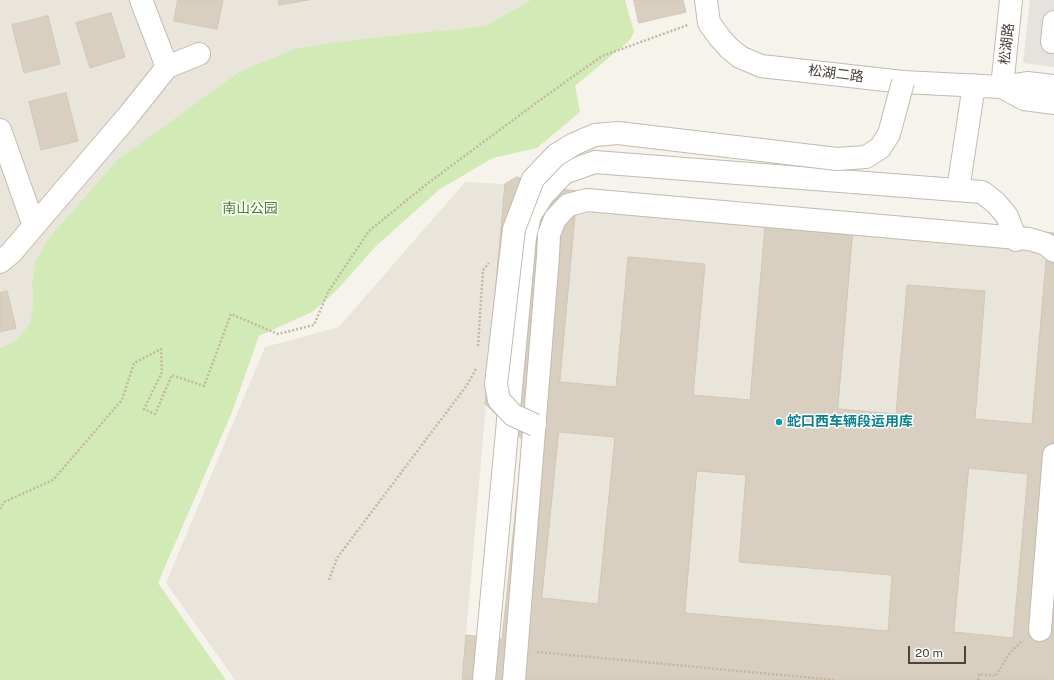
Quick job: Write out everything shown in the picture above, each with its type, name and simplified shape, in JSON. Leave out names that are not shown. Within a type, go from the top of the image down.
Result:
[{"type":"street","points":[[141,0],[167,67]]},
{"type":"street","name":"松湖二路","points":[[706,0],[709,23],[720,38],[740,57],[761,66],[902,82],[1002,87]]},
{"type":"street","name":"松湖路","points":[[1011,0],[1002,87],[1026,83],[1053,99]]},
{"type":"street","points":[[0,262],[11,253],[128,116],[167,67],[199,54]]},
{"type":"street","points":[[535,425],[514,415],[498,400],[496,384],[514,229],[533,179],[556,155],[574,144],[595,135],[618,133],[837,159],[866,157],[880,148],[889,134],[902,82]]},
{"type":"street","points":[[958,190],[974,85]]},
{"type":"street","points":[[0,130],[34,226]]},
{"type":"street","points":[[484,680],[524,237],[530,215],[543,195],[564,173],[595,162],[982,192],[996,203],[1006,216],[1016,240]]},
{"type":"street","points":[[514,680],[549,234],[555,219],[568,205],[587,200],[1029,239],[1046,244],[1054,251]]},
{"type":"street","points":[[1040,630],[1054,455]]},
{"type":"path","points":[[0,509],[4,502],[53,480],[122,400],[134,363],[161,349],[162,372],[144,409],[155,414],[172,375],[204,386],[231,314],[278,334],[314,324],[328,292],[369,231],[428,183],[602,56],[691,24],[709,23]]},
{"type":"path","points":[[478,346],[483,270],[490,261]]},
{"type":"path","points":[[329,580],[337,558],[467,386],[476,369]]},
{"type":"path","points":[[978,680],[979,674],[996,676],[1009,654],[1018,644],[1028,636],[1040,630]]},
{"type":"path","points":[[517,650],[835,680]]},
{"type":"shaded area","points":[[0,0],[531,0],[485,26],[371,38],[239,72],[117,160],[47,240],[35,262],[32,285],[33,305],[30,323],[17,340],[0,348]]},
{"type":"shaded area","points":[[1030,0],[1054,0],[1054,67],[1023,63]]},
{"type":"shaded area","name":"蛇口西车辆段运用库","points":[[465,182],[505,184],[1054,233],[1054,680],[502,639],[523,441],[486,404],[462,680],[235,680],[166,583],[265,347],[339,327]]},
{"type":"green space","name":"南山公园","points":[[531,0],[625,0],[634,32],[630,40],[575,86],[580,112],[537,148],[493,158],[440,189],[375,247],[337,290],[312,312],[259,336],[232,412],[158,583],[226,680],[0,680],[0,348],[17,340],[30,323],[33,305],[32,285],[35,262],[47,240],[117,160],[239,72],[297,48],[371,38],[485,26]]},
{"type":"building","points":[[178,0],[223,0],[217,29],[174,21]]},
{"type":"building","points":[[279,0],[309,0],[279,5]]},
{"type":"building","points":[[634,0],[683,0],[686,12],[639,23]]},
{"type":"building","points":[[111,13],[125,57],[90,68],[76,23]]},
{"type":"building","points":[[48,16],[60,64],[24,73],[12,25]]},
{"type":"building","points":[[66,93],[78,141],[41,150],[29,102]]},
{"type":"building","name":"蛇口西车辆段运用库","points":[[517,177],[557,189],[1054,233],[1054,680],[462,680],[466,635],[502,639],[523,440],[485,404],[505,184]]},
{"type":"building","points":[[576,208],[765,226],[750,400],[693,395],[705,264],[628,257],[616,387],[560,382]]},
{"type":"building","points":[[853,232],[1047,250],[1032,424],[975,419],[985,291],[907,285],[896,414],[838,409]]},
{"type":"building","points":[[7,291],[16,328],[0,332],[0,293]]},
{"type":"building","points":[[559,432],[615,437],[598,604],[542,598]]},
{"type":"building","points":[[969,468],[1028,474],[1013,638],[954,632]]},
{"type":"building","points":[[697,471],[746,475],[739,562],[892,575],[888,631],[685,613]]},
{"type":"place","name":"蛇口西车辆段运用库","points":[[779,422]]}]
